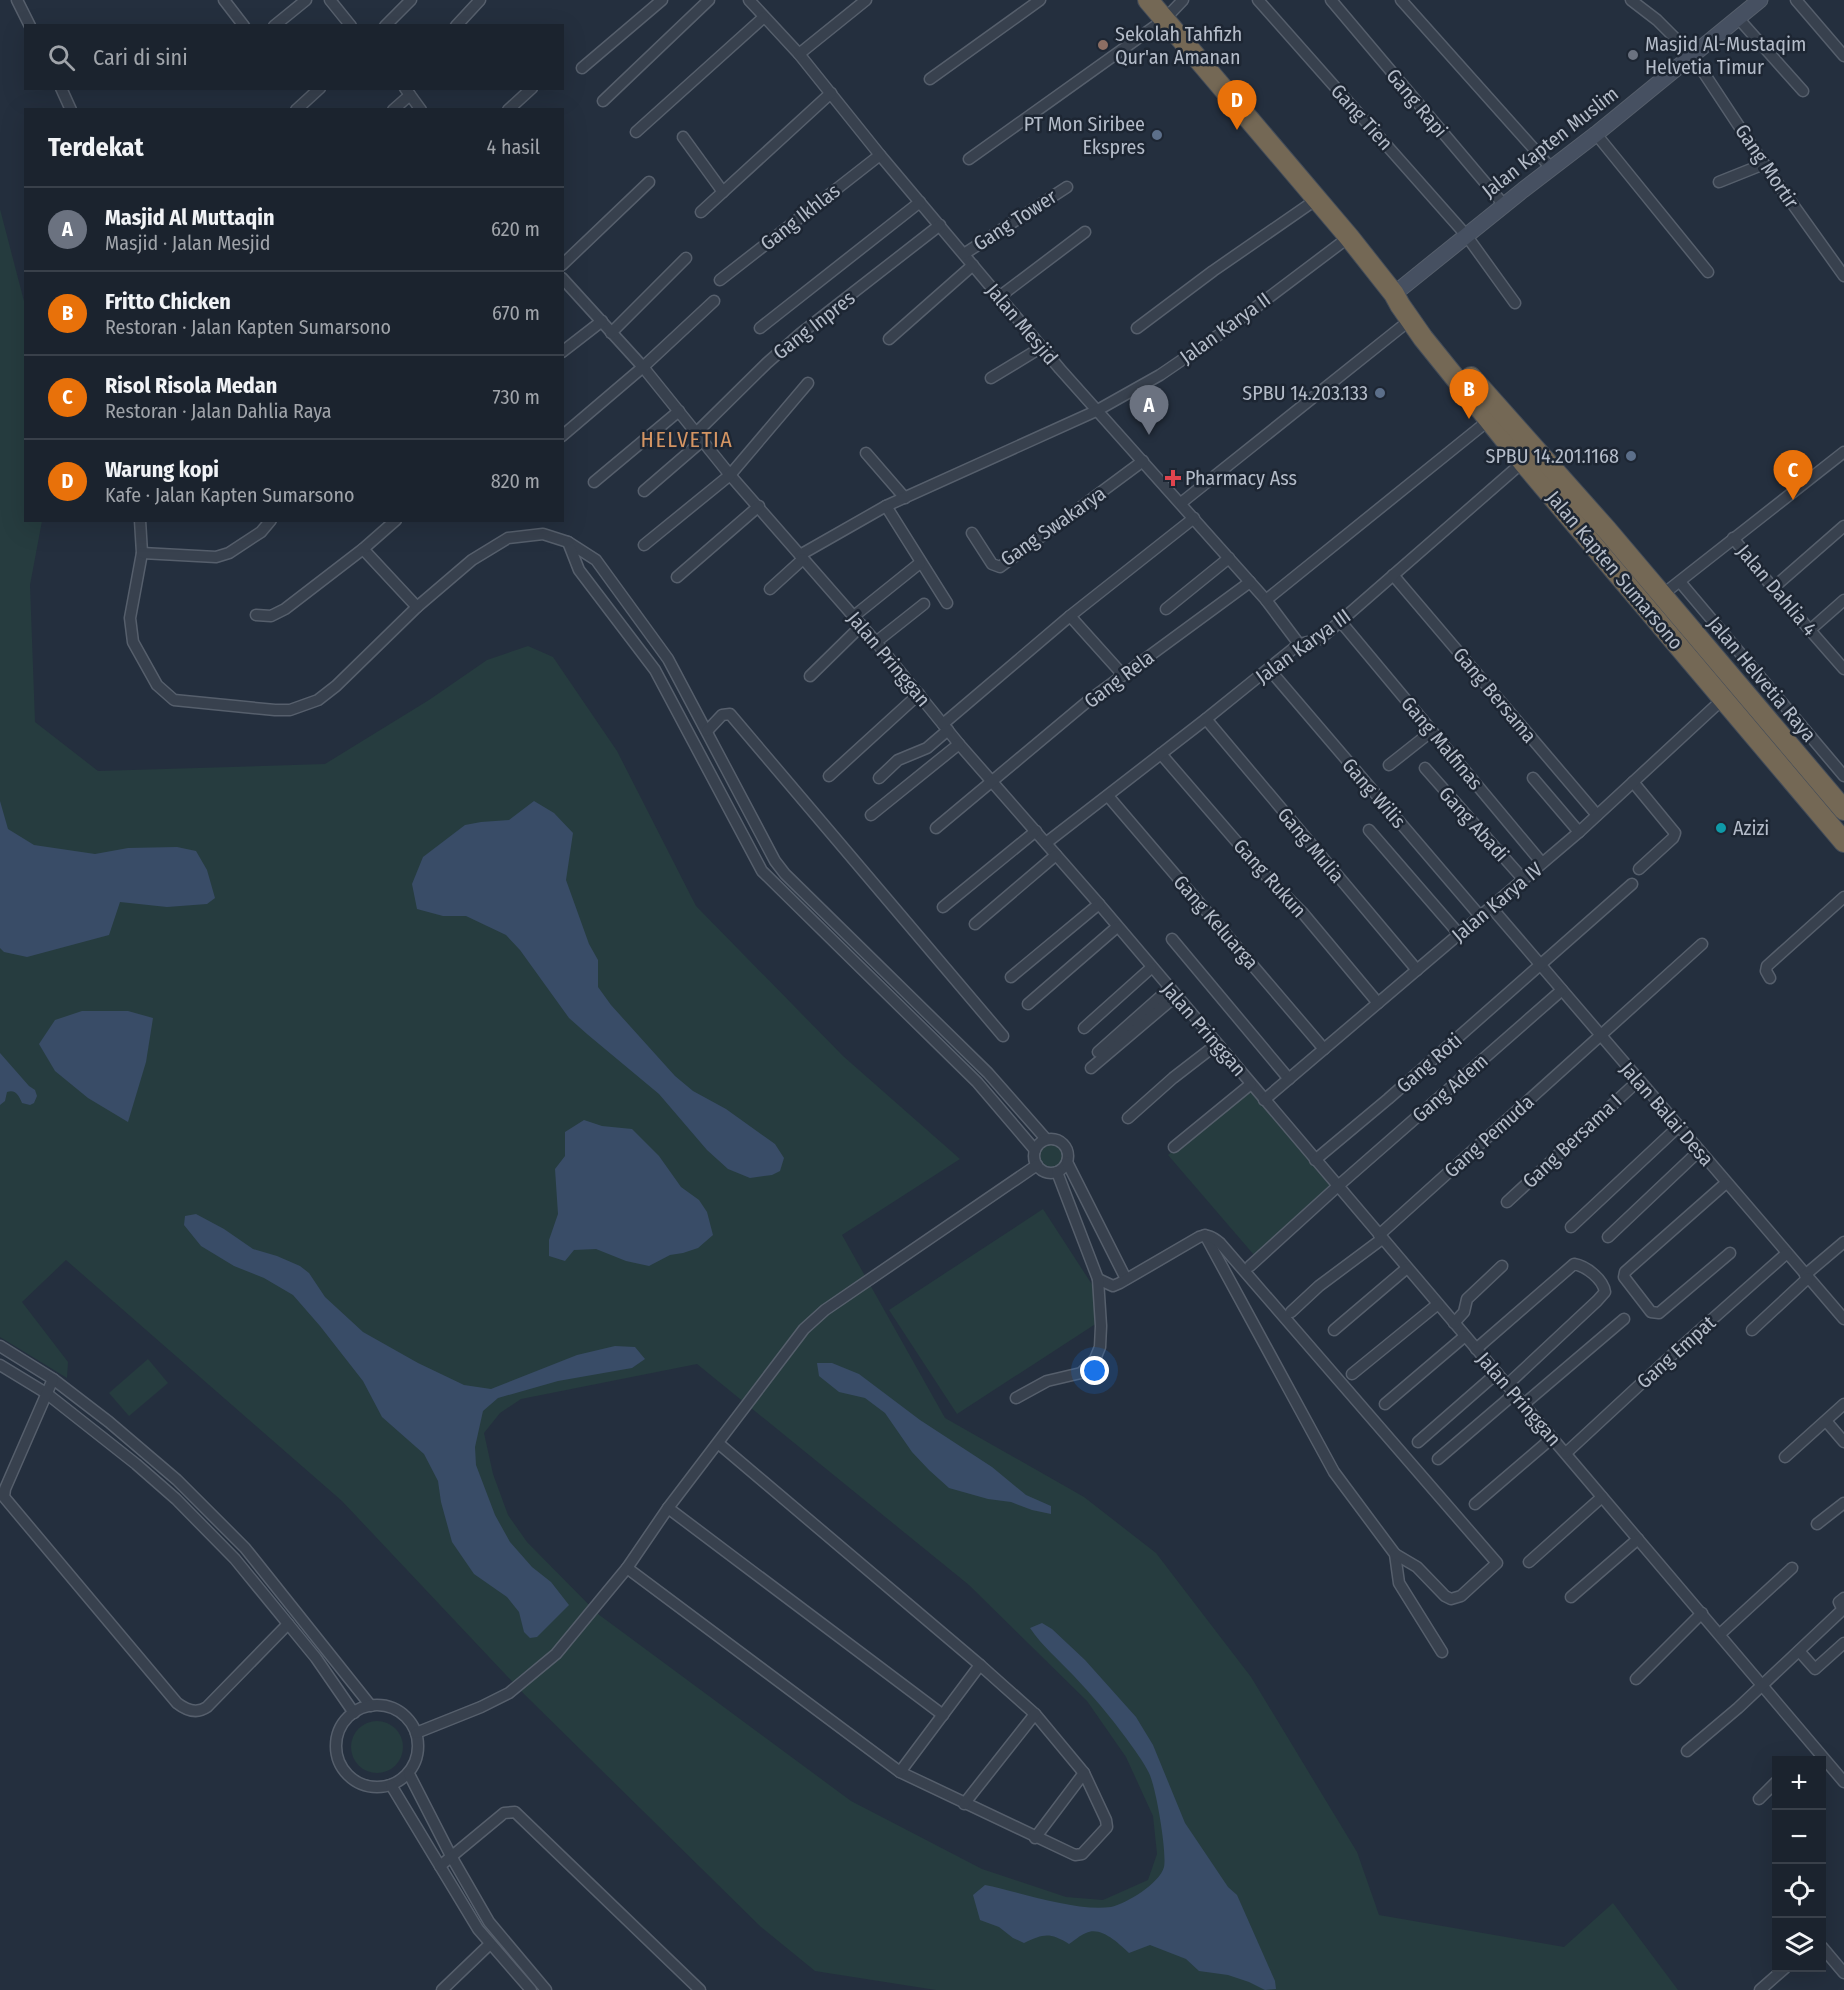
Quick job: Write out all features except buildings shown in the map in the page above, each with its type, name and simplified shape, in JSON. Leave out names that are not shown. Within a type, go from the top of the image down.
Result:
[{"type":"highway","name":"Jalan Kapten Sumarsono","points":[[1148,0],[1349,237],[1394,294],[1410,320],[1523,462],[1844,842]]},
{"type":"highway","name":"Jalan Kapten Sumarsono","points":[[1394,294],[1407,300],[1466,371],[1607,530],[1844,810]]},
{"type":"street","points":[[17,0],[29,24]]},
{"type":"street","points":[[224,0],[242,24]]},
{"type":"street","points":[[276,24],[306,0]]},
{"type":"street","points":[[330,0],[350,24]]},
{"type":"street","points":[[387,24],[411,0]]},
{"type":"street","points":[[458,24],[480,0]]},
{"type":"street","points":[[582,68],[662,0]]},
{"type":"street","points":[[603,101],[709,0]]},
{"type":"street","name":"Jalan Mesjid","points":[[749,0],[799,54],[880,155],[1096,411],[1266,600],[1299,644]]},
{"type":"street","points":[[799,54],[866,0]]},
{"type":"street","points":[[930,79],[1040,0]]},
{"type":"street","points":[[969,159],[1165,19],[1184,0]]},
{"type":"street","name":"Gang Tien","points":[[1258,0],[1466,235],[1515,303]]},
{"type":"street","name":"Gang Rapi","points":[[1331,0],[1467,164],[1504,205]]},
{"type":"street","points":[[1401,0],[1551,168]]},
{"type":"street","points":[[1632,0],[1657,20],[1692,55]]},
{"type":"street","name":"Jalan Kapten Muslim","points":[[1394,294],[1760,0]]},
{"type":"street","points":[[1796,0],[1844,57]]},
{"type":"street","points":[[636,132],[764,17]]},
{"type":"street","points":[[1738,18],[1803,91]]},
{"type":"street","name":"Gang Mortir","points":[[1692,55],[1764,164],[1844,276]]},
{"type":"street","points":[[62,90],[70,108]]},
{"type":"street","points":[[298,108],[318,90]]},
{"type":"street","points":[[510,108],[530,90]]},
{"type":"street","points":[[395,108],[408,92],[420,108]]},
{"type":"street","points":[[701,212],[831,93]]},
{"type":"street","points":[[1596,134],[1708,272]]},
{"type":"street","points":[[683,137],[723,192]]},
{"type":"street","name":"Gang Ikhlas","points":[[720,280],[880,155]]},
{"type":"street","points":[[1719,182],[1764,164]]},
{"type":"street","points":[[564,263],[649,182]]},
{"type":"street","name":"Gang Tower","points":[[964,254],[1066,187]]},
{"type":"street","points":[[1137,328],[1213,271],[1317,199]]},
{"type":"street","points":[[760,328],[920,202]]},
{"type":"street","name":"Gang Inpres","points":[[644,491],[699,437],[767,363],[800,334],[940,225]]},
{"type":"street","points":[[999,297],[1085,232]]},
{"type":"street","name":"Jalan Karya II","points":[[770,589],[801,557],[886,506],[1096,411],[1160,375],[1223,332],[1349,237]]},
{"type":"street","points":[[611,333],[686,258]]},
{"type":"street","points":[[889,339],[973,265]]},
{"type":"street","name":"Jalan Pringgan","points":[[564,282],[643,367],[730,475],[854,616],[959,744],[1099,904],[1151,968],[1720,1634],[1762,1684],[1816,1756]]},
{"type":"street","points":[[564,434],[714,302]]},
{"type":"street","points":[[1181,503],[1410,320]]},
{"type":"street","points":[[564,350],[602,321]]},
{"type":"street","points":[[991,378],[1042,347]]},
{"type":"street","points":[[644,545],[730,475],[808,383]]},
{"type":"street","points":[[594,482],[679,411]]},
{"type":"street","points":[[1266,600],[1489,420]]},
{"type":"street","points":[[1662,595],[1844,452]]},
{"type":"street","points":[[866,453],[905,498]]},
{"type":"street","name":"Gang Swakarya","points":[[972,533],[992,564],[1000,567],[1143,461]]},
{"type":"street","name":"Jalan Karya III","points":[[1046,843],[1299,644],[1320,639],[1523,462]]},
{"type":"street","points":[[677,577],[759,506]]},
{"type":"street","points":[[886,506],[947,603]]},
{"type":"street","points":[[879,778],[898,759],[927,748],[946,727],[1070,616],[1194,518]]},
{"type":"street","points":[[140,522],[142,553],[130,618],[133,642],[157,685],[174,700],[275,710],[290,710],[318,700],[472,560],[508,538],[543,534],[568,542],[596,560],[668,659],[775,861],[988,1073],[1046,1139]]},
{"type":"street","points":[[142,553],[216,557],[230,553],[261,532],[269,522]]},
{"type":"street","points":[[256,615],[271,616],[285,609],[363,549],[394,522]]},
{"type":"street","points":[[1773,588],[1844,526]]},
{"type":"street","name":"Jalan Dahlia 4","points":[[1733,538],[1773,588],[1844,669]]},
{"type":"street","points":[[568,542],[579,570],[655,670],[721,790],[762,871],[977,1083],[1035,1150]]},
{"type":"street","points":[[363,549],[417,608]]},
{"type":"street","points":[[1166,609],[1229,558]]},
{"type":"street","points":[[854,616],[920,563]]},
{"type":"street","name":"Gang Bersama","points":[[1393,575],[1597,815]]},
{"type":"street","name":"Gang Rela","points":[[936,828],[1088,701],[1250,582]]},
{"type":"street","name":"Jalan Helvetia Raya","points":[[1680,582],[1844,776]]},
{"type":"street","points":[[1810,630],[1844,600]]},
{"type":"street","points":[[876,642],[924,604]]},
{"type":"street","points":[[1070,616],[1124,675]]},
{"type":"street","name":"Gang Malfinas","points":[[1341,622],[1542,863]]},
{"type":"street","points":[[810,676],[862,626]]},
{"type":"street","name":"Gang Wilis","points":[[1269,669],[1480,916]]},
{"type":"street","points":[[829,776],[919,694]]},
{"type":"street","name":"Jalan Karya IV","points":[[1264,1100],[1579,832],[1724,698]]},
{"type":"street","points":[[707,730],[722,715],[730,714],[1002,1036]]},
{"type":"street","name":"Gang Mulia","points":[[1206,719],[1417,970]]},
{"type":"street","points":[[1389,765],[1432,731]]},
{"type":"street","points":[[871,815],[959,744]]},
{"type":"street","name":"Gang Rukun","points":[[1161,754],[1268,878],[1302,912],[1378,1003]]},
{"type":"street","name":"Gang Abadi","points":[[1425,768],[1523,879]]},
{"type":"street","points":[[1533,778],[1579,832]]},
{"type":"street","points":[[1633,782],[1675,834],[1639,869]]},
{"type":"street","points":[[721,790],[736,785]]},
{"type":"street","name":"Gang Keluarga","points":[[1108,796],[1324,1049]]},
{"type":"street","points":[[1369,830],[1459,934]]},
{"type":"street","points":[[943,907],[1036,831]]},
{"type":"street","points":[[975,924],[1056,855]]},
{"type":"street","name":"Gang Roti","points":[[1315,1160],[1632,884]]},
{"type":"street","points":[[1770,978],[1766,971],[1767,966],[1844,897]]},
{"type":"street","points":[[1011,977],[1099,904]]},
{"type":"street","name":"Jalan Balai Desa","points":[[1491,907],[1844,1319]]},
{"type":"street","points":[[1028,1005],[1118,927]]},
{"type":"street","points":[[1172,939],[1289,1079]]},
{"type":"street","name":"Gang Pemuda","points":[[1291,1312],[1319,1286],[1381,1237],[1599,1035],[1702,944]]},
{"type":"street","points":[[1084,1029],[1151,968]]},
{"type":"street","points":[[872,980],[882,969]]},
{"type":"street","name":"Gang Adem","points":[[1250,1266],[1562,990]]},
{"type":"street","points":[[1098,1052],[1172,992]]},
{"type":"street","points":[[1091,1068],[1172,992]]},
{"type":"street","points":[[1128,1118],[1173,1078],[1217,1044]]},
{"type":"street","name":"Gang Bersama I","points":[[1507,1202],[1638,1081]]},
{"type":"street","points":[[1174,1147],[1251,1084]]},
{"type":"street","points":[[1571,1227],[1678,1128]]},
{"type":"street","points":[[1046,1139],[1057,1140],[1065,1146],[1067,1162],[1057,1172],[1045,1172],[1036,1165],[1035,1150],[1037,1145],[1046,1139]]},
{"type":"street","points":[[1608,1237],[1700,1151]]},
{"type":"street","points":[[1067,1162],[1125,1279]]},
{"type":"street","points":[[417,1732],[481,1707],[509,1693],[556,1654],[627,1568],[668,1508],[804,1329],[825,1310],[1036,1165]]},
{"type":"street","points":[[1016,1398],[1047,1381],[1085,1370],[1095,1359],[1100,1347],[1098,1279],[1057,1172]]},
{"type":"street","points":[[1726,1183],[1625,1272],[1624,1277],[1651,1312],[1659,1313],[1730,1253]]},
{"type":"street","points":[[1098,1279],[1113,1286],[1205,1235],[1220,1243],[1497,1563],[1461,1596],[1451,1599],[1445,1596],[1417,1567],[1395,1554],[1334,1472],[1205,1235]]},
{"type":"street","points":[[1752,1330],[1844,1242]]},
{"type":"street","name":"Gang Empat","points":[[1566,1453],[1787,1253]]},
{"type":"street","points":[[1438,1459],[1511,1389],[1597,1301],[1605,1292],[1604,1287],[1585,1267],[1574,1264],[1476,1349]]},
{"type":"street","points":[[1454,1323],[1464,1312],[1467,1299],[1502,1266]]},
{"type":"street","points":[[1334,1330],[1407,1268]]},
{"type":"street","points":[[1352,1374],[1438,1304]]},
{"type":"street","points":[[1524,1404],[1624,1318]]},
{"type":"street","points":[[1385,1404],[1465,1336]]},
{"type":"street","points":[[0,1346],[53,1378],[177,1480],[245,1548],[371,1706]]},
{"type":"street","points":[[0,1365],[46,1393],[136,1464],[176,1499],[235,1559],[316,1658],[354,1713]]},
{"type":"street","points":[[1418,1442],[1497,1373]]},
{"type":"street","points":[[53,1378],[5,1489],[4,1497],[177,1703],[194,1711],[207,1707],[288,1624]]},
{"type":"street","points":[[1785,1456],[1844,1404]]},
{"type":"street","points":[[1826,1420],[1844,1442]]},
{"type":"street","points":[[1475,1503],[1552,1438]]},
{"type":"street","points":[[627,1568],[900,1772],[1075,1855],[1082,1854],[1105,1830],[1106,1820],[1084,1773],[1035,1714],[718,1443]]},
{"type":"street","points":[[1529,1562],[1602,1497]]},
{"type":"street","points":[[1817,1524],[1844,1503]]},
{"type":"street","points":[[668,1508],[943,1716]]},
{"type":"street","points":[[1570,1597],[1638,1539]]},
{"type":"street","points":[[1395,1554],[1399,1583],[1442,1652]]},
{"type":"street","points":[[1720,1634],[1792,1568]]},
{"type":"street","points":[[1687,1751],[1738,1708],[1842,1610],[1839,1602],[1844,1598]]},
{"type":"street","points":[[1636,1679],[1702,1614]]},
{"type":"street","points":[[1799,1651],[1815,1669],[1844,1642]]},
{"type":"street","points":[[900,1772],[980,1665]]},
{"type":"street","points":[[371,1706],[383,1706],[401,1712],[410,1721],[417,1732],[419,1751],[416,1763],[409,1774],[391,1785],[379,1788],[358,1783],[347,1775],[336,1750],[343,1723],[354,1713],[371,1706]]},
{"type":"street","points":[[964,1804],[1035,1714]]},
{"type":"street","name":"Jalan Pringgan","points":[[1826,1765],[1844,1782]]},
{"type":"street","points":[[1035,1838],[1084,1773]]},
{"type":"street","points":[[409,1774],[489,1923],[546,1990]]},
{"type":"street","points":[[391,1785],[478,1929],[531,1990]]},
{"type":"street","points":[[1759,1799],[1772,1786]]},
{"type":"street","points":[[440,1866],[504,1813],[515,1812],[700,1990]]},
{"type":"street","points":[[442,1990],[490,1944]]},
{"type":"street","points":[[1826,1953],[1844,1973]]},
{"type":"street","points":[[1760,1990],[1780,1972]]},
{"type":"green space","points":[[0,209],[24,301],[24,522],[42,522],[30,585],[35,722],[98,771],[325,764],[429,700],[487,660],[528,646],[553,657],[617,751],[696,906],[843,1056],[960,1159],[842,1235],[945,1418],[1084,1497],[1156,1553],[1251,1677],[1357,1852],[1379,1915],[1564,1947],[1613,1903],[1678,1990],[936,1990],[815,1971],[761,1927],[524,1694],[342,1501],[66,1260],[22,1302],[68,1362],[67,1378],[0,1337]],"holes":[[[697,1364],[969,1585],[1087,1701],[1126,1757],[1153,1816],[1157,1854],[1148,1880],[1103,1900],[1066,1897],[982,1869],[851,1801],[598,1614],[527,1542],[508,1515],[493,1474],[484,1433],[500,1413],[521,1399]]]},
{"type":"green space","points":[[1247,1086],[1334,1186],[1254,1255],[1168,1155]]},
{"type":"green space","points":[[1051,1143],[1060,1146],[1063,1155],[1060,1164],[1051,1167],[1042,1164],[1039,1155],[1042,1146]]},
{"type":"green space","points":[[1043,1209],[1093,1286],[1097,1323],[957,1414],[889,1310]]},
{"type":"green space","points":[[148,1359],[168,1383],[129,1416],[109,1393]]},
{"type":"green space","points":[[377,1721],[387,1723],[395,1729],[401,1737],[403,1747],[401,1757],[395,1765],[387,1771],[377,1773],[367,1771],[359,1765],[353,1757],[351,1747],[353,1737],[359,1729],[367,1723]]},
{"type":"water","points":[[0,801],[8,829],[34,845],[95,854],[128,848],[177,847],[196,851],[207,870],[215,898],[207,904],[167,907],[120,902],[109,935],[27,957],[4,952],[0,948]]},
{"type":"water","points":[[534,801],[554,813],[573,833],[566,880],[589,944],[598,960],[598,987],[611,1005],[675,1076],[693,1091],[726,1109],[775,1144],[784,1158],[780,1171],[772,1175],[750,1178],[728,1169],[707,1150],[659,1094],[569,1018],[520,950],[506,935],[466,916],[443,916],[417,909],[412,884],[423,857],[465,825],[509,820]]},
{"type":"water","points":[[82,1011],[128,1011],[153,1018],[146,1062],[128,1122],[88,1098],[55,1071],[39,1044],[55,1020]]},
{"type":"water","points":[[0,1053],[35,1090],[37,1096],[34,1103],[30,1105],[22,1103],[17,1094],[10,1091],[7,1092],[5,1101],[0,1105]]},
{"type":"water","points":[[584,1120],[602,1126],[632,1129],[659,1156],[681,1187],[699,1200],[707,1212],[713,1235],[698,1248],[670,1255],[649,1266],[626,1261],[596,1249],[574,1250],[565,1261],[549,1256],[549,1240],[558,1214],[555,1169],[565,1156],[565,1132]]},
{"type":"water","points":[[196,1214],[224,1229],[253,1249],[300,1266],[309,1273],[325,1297],[363,1332],[418,1363],[464,1385],[491,1389],[577,1355],[615,1346],[635,1347],[645,1359],[632,1368],[558,1381],[498,1398],[483,1411],[475,1447],[476,1465],[495,1515],[510,1542],[532,1567],[551,1582],[569,1605],[537,1637],[530,1638],[524,1632],[519,1612],[507,1597],[474,1574],[452,1542],[438,1481],[424,1454],[382,1417],[363,1381],[293,1295],[264,1278],[234,1266],[201,1246],[184,1225],[185,1216]]},
{"type":"water","points":[[817,1363],[832,1363],[859,1374],[920,1420],[992,1467],[1026,1495],[1051,1506],[1051,1514],[949,1488],[912,1452],[885,1413],[865,1398],[839,1392],[819,1376]]},
{"type":"water","points":[[1042,1623],[1052,1629],[1085,1660],[1136,1717],[1153,1745],[1185,1823],[1228,1887],[1237,1895],[1275,1981],[1276,1989],[1265,1990],[1228,1975],[1199,1971],[1186,1959],[1150,1945],[1129,1953],[1109,1937],[1098,1932],[1092,1931],[1084,1934],[1069,1944],[1051,1936],[1024,1943],[999,1927],[980,1920],[973,1895],[985,1885],[1082,1907],[1111,1907],[1142,1892],[1156,1880],[1164,1867],[1160,1820],[1149,1773],[1107,1714],[1030,1628]]},
{"type":"place","name":"Sekolah Tahfizh Qur'an Amanan","points":[[1103,45]]},
{"type":"place","name":"Masjid Al-Mustaqim Helvetia Timur","points":[[1633,55]]},
{"type":"place","name":"Warung kopi","points":[[1237,130]]},
{"type":"place","name":"PT Mon Siribee Ekspres","points":[[1157,135]]},
{"type":"place","name":"SPBU 14.203.133","points":[[1380,393]]},
{"type":"place","name":"Fritto Chicken","points":[[1469,419]]},
{"type":"place","name":"Masjid Al Muttaqin","points":[[1149,435]]},
{"type":"place","name":"SPBU 14.201.1168","points":[[1631,456]]},
{"type":"place","name":"Pharmacy Ass","points":[[1173,478]]},
{"type":"place","name":"Risol Risola Medan","points":[[1793,500]]},
{"type":"place","name":"Azizi","points":[[1721,828]]},
{"type":"district","name":"HELVETIA","points":[[687,439]]}]
